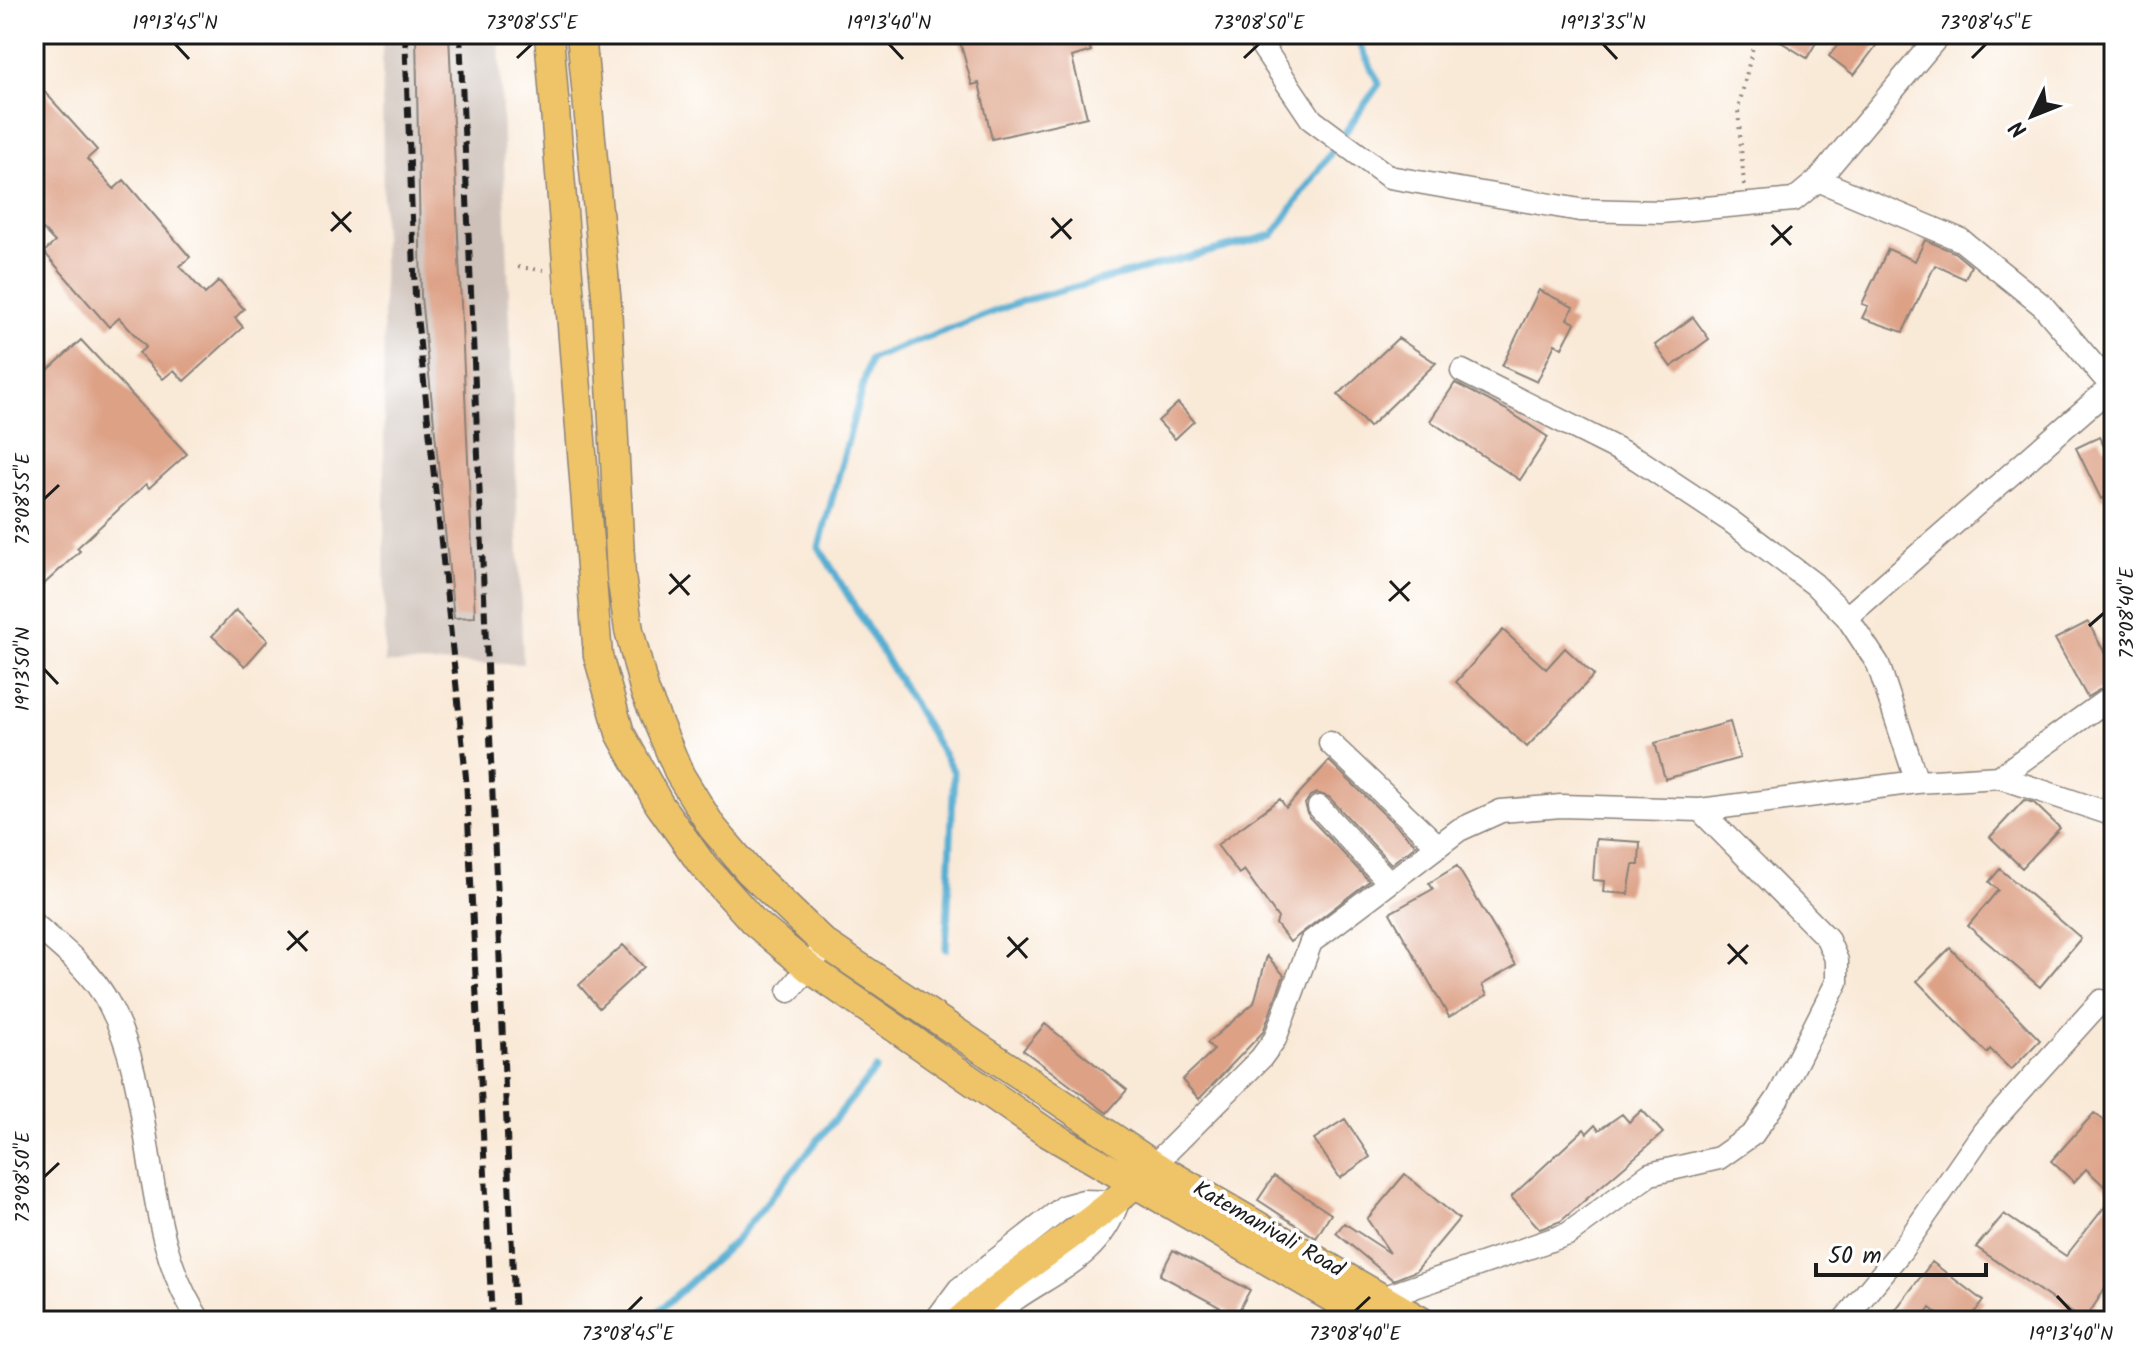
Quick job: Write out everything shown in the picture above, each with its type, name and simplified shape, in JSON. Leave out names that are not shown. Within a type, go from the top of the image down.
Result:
[{"type":"main road","name":"Katemanivali Road","points":[[549,34],[598,656],[620,733],[659,804],[701,863],[753,921],[810,969],[1046,1132],[1126,1194],[1378,1309],[1421,1321]]},
{"type":"main road","name":"Katemanivali Road","points":[[581,34],[607,305],[621,576],[629,630],[645,692],[680,775],[704,814],[749,871],[824,943],[1154,1165],[1378,1309]]},
{"type":"main road","points":[[596,635],[629,630]]},
{"type":"main road","points":[[936,1056],[951,1029]]},
{"type":"main road","points":[[959,1321],[990,1292],[1126,1194],[1154,1165]]},
{"type":"street","points":[[1254,34],[1312,120],[1389,177],[1580,210],[1661,212],[1794,200],[1818,180],[1940,34]]},
{"type":"street","points":[[1818,180],[1961,240],[2043,306],[2113,388],[1847,617]]},
{"type":"street","points":[[1462,371],[1637,459],[1741,529],[1814,584],[1847,617],[1878,664],[1917,782]]},
{"type":"street","points":[[1999,777],[2114,695]]},
{"type":"street","points":[[1330,743],[1438,846]]},
{"type":"street","points":[[1154,1165],[1261,1058],[1275,1039],[1311,942],[1459,830],[1501,811],[1561,806],[1700,810],[1917,782],[1999,777],[2114,815]]},
{"type":"street","points":[[1319,807],[1389,882]]},
{"type":"street","points":[[1378,1309],[1568,1234],[1650,1174],[1719,1158],[1753,1134],[1778,1098],[1837,982],[1837,961],[1827,938],[1700,810]]},
{"type":"street","points":[[34,924],[86,969],[109,1004],[124,1040],[176,1277],[200,1321]]},
{"type":"street","points":[[789,991],[810,969],[824,943]]},
{"type":"street","points":[[1843,1321],[1901,1251],[1984,1131],[2101,1001]]},
{"type":"street","points":[[935,1321],[959,1289],[1065,1206],[1126,1194]]},
{"type":"street","points":[[989,1321],[1002,1307],[1070,1265],[1095,1244],[1109,1229],[1126,1194]]},
{"type":"path","points":[[1746,204],[1738,110],[1756,34]]},
{"type":"shaded area","points":[[382,34],[499,34],[523,664],[385,663]]},
{"type":"building","points":[[416,34],[449,34],[475,617],[454,618],[421,297]]},
{"type":"building","points":[[958,34],[1086,34],[1091,51],[1072,57],[1087,117],[992,139],[979,83],[972,85]]},
{"type":"building","points":[[1768,34],[1821,34],[1807,58]]},
{"type":"building","points":[[1846,34],[1885,34],[1854,75],[1829,56]]},
{"type":"building","points":[[34,80],[97,150],[87,159],[114,189],[124,180],[190,257],[180,266],[205,294],[219,281],[244,309],[235,318],[243,327],[184,381],[174,370],[163,379],[139,353],[146,347],[119,318],[109,327],[44,252],[55,242],[34,220]]},
{"type":"building","points":[[1925,240],[1954,252],[1971,266],[1965,279],[1935,265],[1903,332],[1862,318],[1868,306],[1862,304],[1888,249],[1915,261]]},
{"type":"building","points":[[1539,290],[1573,307],[1567,319],[1575,323],[1562,348],[1555,344],[1537,382],[1502,366]]},
{"type":"building","points":[[1693,317],[1709,339],[1671,367],[1655,345]]},
{"type":"building","points":[[1398,338],[1436,363],[1369,427],[1338,395]]},
{"type":"building","points":[[81,340],[187,454],[149,488],[146,484],[77,548],[80,551],[43,585],[34,576],[34,383]]},
{"type":"building","points":[[1455,383],[1505,409],[1548,437],[1520,480],[1430,421]]},
{"type":"building","points":[[1178,403],[1194,421],[1175,439],[1158,421]]},
{"type":"building","points":[[2099,437],[2105,448],[2114,444],[2114,492],[2101,499],[2076,448]]},
{"type":"building","points":[[236,610],[268,640],[245,666],[212,636]]},
{"type":"building","points":[[2088,622],[2114,670],[2114,681],[2087,697],[2055,639]]},
{"type":"building","points":[[1503,630],[1546,669],[1565,648],[1594,675],[1527,747],[1456,682]]},
{"type":"building","points":[[1730,722],[1740,758],[1665,779],[1655,743]]},
{"type":"building","points":[[1329,761],[1416,845],[1391,864],[1329,797],[1317,793],[1310,796],[1305,804],[1309,817],[1369,881],[1290,942],[1276,924],[1278,918],[1244,870],[1239,874],[1217,845],[1280,799],[1286,808]]},
{"type":"building","points":[[2024,800],[2034,803],[2060,828],[2022,868],[1990,837]]},
{"type":"building","points":[[1596,839],[1640,842],[1639,865],[1633,865],[1628,894],[1603,892],[1604,881],[1593,880]]},
{"type":"building","points":[[1457,866],[1516,965],[1482,985],[1487,995],[1449,1017],[1390,913],[1433,889],[1429,883]]},
{"type":"building","points":[[2000,869],[2081,938],[2040,987],[1968,926],[1998,890],[1989,882]]},
{"type":"building","points":[[623,945],[644,967],[599,1008],[579,985]]},
{"type":"building","points":[[1950,948],[2040,1040],[2011,1070],[1990,1049],[1987,1053],[1917,981]]},
{"type":"building","points":[[1267,956],[1284,975],[1263,1032],[1199,1099],[1182,1080],[1214,1050],[1207,1043],[1254,1003]]},
{"type":"building","points":[[1045,1024],[1127,1090],[1107,1113],[1023,1050]]},
{"type":"building","points":[[1642,1110],[1663,1133],[1561,1221],[1540,1229],[1511,1197],[1584,1129],[1587,1133],[1595,1125],[1599,1130],[1622,1114],[1629,1122]]},
{"type":"building","points":[[2094,1113],[2114,1128],[2114,1195],[2086,1169],[2074,1182],[2051,1161]]},
{"type":"building","points":[[1345,1119],[1370,1157],[1340,1178],[1314,1139]]},
{"type":"building","points":[[1405,1174],[1459,1219],[1416,1271],[1393,1280],[1336,1233],[1344,1223],[1390,1253],[1367,1219]]},
{"type":"building","points":[[1274,1176],[1331,1214],[1316,1238],[1258,1200]]},
{"type":"building","points":[[2114,1195],[2114,1275],[2084,1321],[1976,1247],[2004,1214],[2066,1256]]},
{"type":"building","points":[[1173,1250],[1250,1290],[1236,1316],[1160,1275]]},
{"type":"building","points":[[1932,1262],[1983,1301],[1968,1321],[1946,1321],[1930,1308],[1920,1321],[1887,1321]]},
{"type":"waterway","points":[[946,949],[954,772],[819,547],[870,359],[1022,301],[1273,235],[1379,84],[1355,34]]},
{"type":"waterway","points":[[648,1321],[735,1241],[876,1069]]},
{"type":"railway","points":[[405,34],[415,297],[466,777],[492,1321]]},
{"type":"railway","points":[[460,34],[515,1321]]}]
